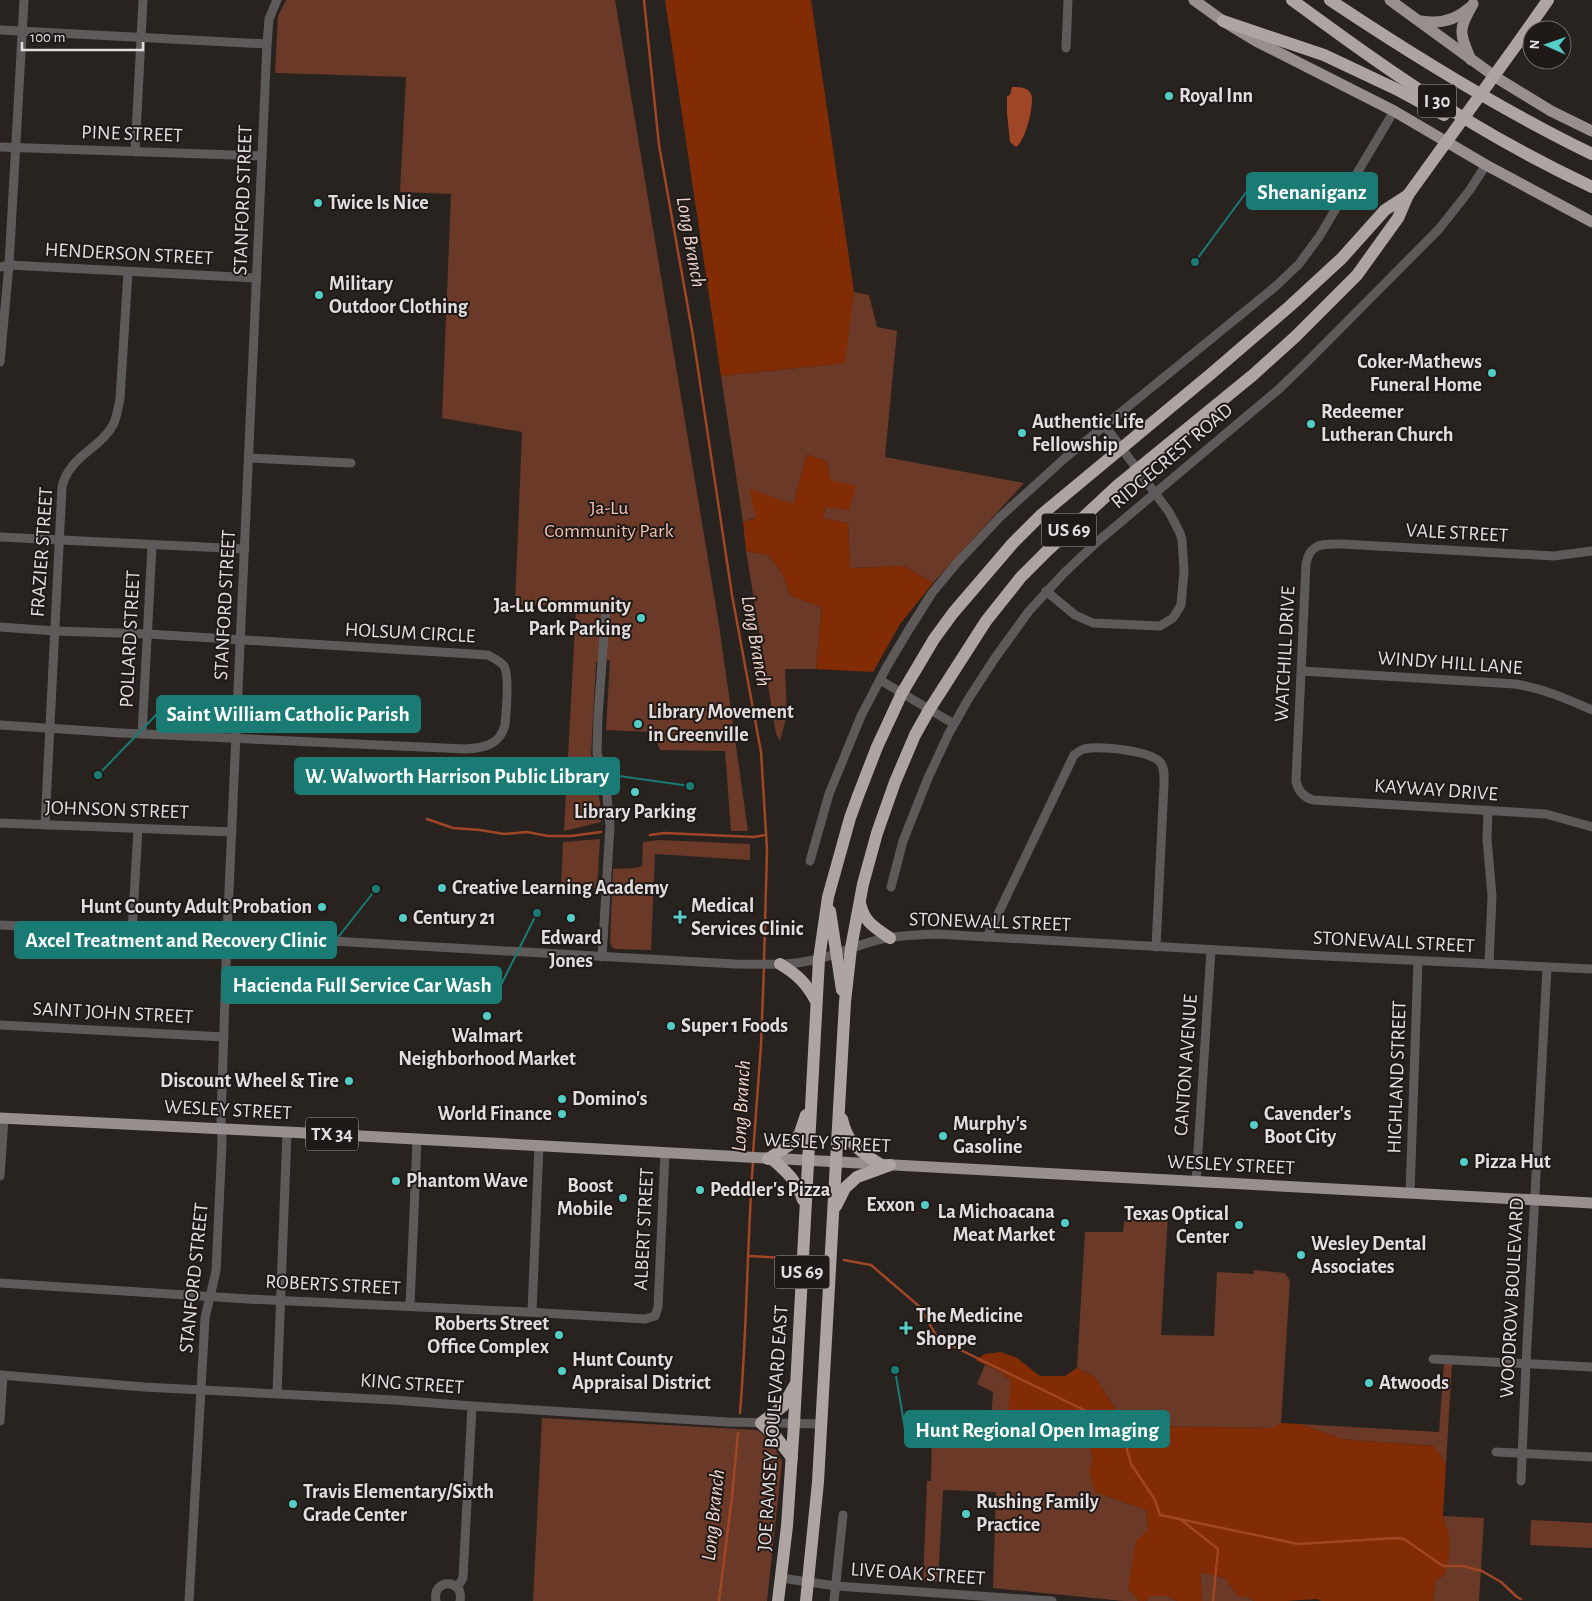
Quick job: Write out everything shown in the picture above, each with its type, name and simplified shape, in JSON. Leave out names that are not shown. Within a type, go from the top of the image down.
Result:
[{"type":"highway","name":"I 30","points":[[1292,0],[1425,94],[1503,141],[1592,187]]},
{"type":"highway","name":"I 30","points":[[1330,0],[1413,54],[1516,115],[1592,154]]},
{"type":"highway","name":"US 69","points":[[806,1601],[817,1492],[845,1002],[851,948],[877,833],[894,782],[915,735],[986,621],[1021,577],[1117,486],[1253,375],[1296,336],[1357,275],[1398,218],[1408,195],[1548,0]]},
{"type":"highway","points":[[1223,21],[1324,56],[1396,89],[1478,133],[1503,141]]},
{"type":"highway","name":"JOE RAMSEY BOULEVARD EAST","points":[[778,1601],[787,1526],[792,1458],[819,959],[828,897],[850,818],[877,747],[902,693],[934,639],[953,613],[1013,543],[1041,515],[1290,306],[1342,258],[1385,210],[1408,195]]},
{"type":"highway","points":[[828,897],[845,1002]]},
{"type":"highway","points":[[860,902],[862,914],[868,922],[890,938]]},
{"type":"highway","points":[[778,965],[793,972],[806,984],[816,1001]]},
{"type":"highway","points":[[805,1207],[800,1188],[787,1172],[769,1159],[794,1142],[800,1133],[811,1101]]},
{"type":"highway","points":[[839,1108],[847,1137],[859,1150],[885,1165]]},
{"type":"highway","points":[[833,1211],[844,1188],[856,1176],[885,1165]]},
{"type":"highway","points":[[792,1458],[777,1438],[755,1423],[783,1406],[796,1383]]},
{"type":"main road","points":[[1194,0],[1223,21],[1256,40],[1394,111],[1486,165],[1592,222]]},
{"type":"main road","points":[[1390,0],[1497,78],[1535,101],[1592,131]]},
{"type":"main road","points":[[1419,21],[1434,23],[1449,21],[1462,14],[1475,2]]},
{"type":"main road","points":[[1471,60],[1462,34],[1462,23],[1475,2]]},
{"type":"main road","points":[[1568,119],[1592,119]]},
{"type":"main road","name":"WESLEY STREET","points":[[2,1118],[1592,1203]]},
{"type":"street","points":[[0,362],[4,266],[16,148],[24,0]]},
{"type":"street","points":[[135,152],[144,0]]},
{"type":"street","name":"STANFORD STREET","points":[[189,1601],[205,1318],[216,1271],[222,1143],[227,935],[267,44],[269,19],[277,0]]},
{"type":"street","points":[[1066,48],[1068,0]]},
{"type":"street","points":[[0,30],[267,44]]},
{"type":"street","points":[[810,860],[829,794],[861,716],[908,631],[932,593],[956,564],[1020,498],[1276,286],[1299,264],[1319,237],[1394,111]]},
{"type":"street","name":"PINE STREET","points":[[0,147],[262,156]]},
{"type":"street","name":"RIDGECREST ROAD","points":[[891,887],[903,841],[928,778],[954,724],[996,658],[1029,611],[1046,591],[1097,542],[1279,389],[1307,362],[1440,229],[1486,165]]},
{"type":"street","name":"HENDERSON STREET","points":[[4,266],[257,278]]},
{"type":"street","name":"FRAZIER STREET","points":[[45,824],[62,487],[64,477],[70,468],[108,432],[117,416],[120,399],[128,272]]},
{"type":"street","points":[[1046,591],[1075,615],[1093,623],[1160,626],[1173,618],[1181,605],[1184,571],[1182,540],[1173,520],[1155,493],[1105,426]]},
{"type":"street","points":[[249,458],[351,463]]},
{"type":"street","points":[[0,538],[245,549]]},
{"type":"street","name":"VALE STREET","points":[[1320,545],[1342,544],[1554,556],[1592,551]]},
{"type":"street","name":"WATCHILL DRIVE","points":[[1297,771],[1306,564],[1308,556],[1315,547],[1320,545]]},
{"type":"street","name":"POLLARD STREET","points":[[142,734],[152,546]]},
{"type":"street","points":[[602,957],[610,826],[606,787],[598,760],[598,716],[606,609],[614,604],[618,604]]},
{"type":"street","name":"HOLSUM CIRCLE","points":[[0,627],[488,655],[504,666],[507,675],[505,725],[503,732],[491,744],[482,748],[466,749],[236,739],[0,725]]},
{"type":"street","name":"WINDY HILL LANE","points":[[1302,671],[1514,684],[1558,695],[1592,710]]},
{"type":"street","points":[[880,680],[954,724]]},
{"type":"street","points":[[988,938],[1074,755],[1083,750],[1127,750],[1152,756],[1159,760],[1163,766],[1164,784],[1156,946]]},
{"type":"street","name":"KAYWAY DRIVE","points":[[1297,771],[1297,787],[1300,792],[1313,800],[1546,814],[1592,827]]},
{"type":"street","points":[[1488,810],[1487,846],[1492,896],[1489,964]]},
{"type":"street","name":"JOHNSON STREET","points":[[0,823],[232,832]]},
{"type":"street","points":[[132,932],[138,829]]},
{"type":"street","name":"STONEWALL STREET","points":[[0,925],[227,935],[602,957],[778,965],[819,959],[890,938],[936,934],[1592,969]]},
{"type":"street","name":"CANTON AVENUE","points":[[1196,1182],[1212,950]]},
{"type":"street","name":"HIGHLAND STREET","points":[[1410,1194],[1418,961]]},
{"type":"street","name":"WOODROW BOULEVARD","points":[[1521,1481],[1547,967]]},
{"type":"street","name":"SAINT JOHN STREET","points":[[0,1025],[224,1037]]},
{"type":"street","points":[[0,1176],[2,1118]]},
{"type":"street","points":[[277,1394],[287,1132]]},
{"type":"street","points":[[410,1306],[417,1140]]},
{"type":"street","points":[[532,1312],[539,1146]]},
{"type":"street","name":"ALBERT STREET","points":[[658,1307],[665,1154]]},
{"type":"street","name":"ROBERTS STREET","points":[[0,1284],[644,1319],[655,1316],[658,1307]]},
{"type":"street","points":[[1433,1359],[1592,1367]]},
{"type":"street","points":[[0,1420],[2,1375]]},
{"type":"street","name":"KING STREET","points":[[2,1375],[113,1385],[394,1400],[727,1422],[821,1424]]},
{"type":"street","points":[[457,1588],[463,1578],[472,1406]]},
{"type":"street","points":[[1496,1452],[1592,1457]]},
{"type":"street","points":[[834,1601],[842,1515]]},
{"type":"street","name":"LIVE OAK STREET","points":[[781,1578],[836,1586],[998,1599],[1052,1601]]},
{"type":"street","points":[[436,1601],[436,1590],[442,1585],[450,1584],[457,1588],[461,1596],[460,1601]]},
{"type":"green space","name":"Ja-Lu Community Park","points":[[286,0],[615,0],[719,625],[748,831],[731,831],[725,751],[660,750],[653,732],[606,730],[610,660],[596,662],[591,755],[600,802],[601,822],[564,831],[576,607],[515,604],[522,432],[442,418],[451,194],[400,192],[406,77],[275,73],[278,16]]},
{"type":"green space","points":[[854,292],[869,295],[877,327],[897,331],[885,457],[1024,483],[933,583],[904,566],[850,568],[848,523],[823,518],[831,480],[826,461],[807,454],[793,504],[743,522],[721,376],[844,363]]},
{"type":"green space","points":[[746,551],[768,555],[781,571],[791,596],[822,607],[816,669],[785,669],[787,714],[780,741],[776,734]]},
{"type":"green space","points":[[600,839],[597,888],[561,886],[563,842]]},
{"type":"green space","points":[[659,840],[750,844],[750,860],[655,854],[651,950],[615,949],[610,943],[613,869],[642,866],[643,842]]},
{"type":"green space","points":[[1138,1214],[1168,1214],[1161,1335],[1214,1336],[1217,1272],[1254,1274],[1254,1270],[1285,1273],[1290,1281],[1281,1423],[1275,1428],[1143,1426],[1116,1410],[1095,1377],[1077,1368],[1085,1232],[1123,1232],[1124,1222]]},
{"type":"green space","points":[[1444,1364],[1452,1364],[1446,1463],[1433,1446],[1342,1439],[1300,1424],[1439,1432]]},
{"type":"green space","points":[[985,1365],[999,1371],[1011,1381],[1031,1444],[1055,1437],[1088,1440],[1093,1460],[1095,1492],[1146,1510],[1148,1530],[1128,1588],[1139,1601],[993,1588],[996,1492],[943,1490],[938,1582],[923,1582],[927,1481],[931,1481],[932,1430],[990,1432],[993,1392],[977,1384]]},
{"type":"green space","points":[[542,1418],[757,1430],[772,1442],[782,1462],[767,1601],[533,1601]]},
{"type":"green space","points":[[1443,1516],[1484,1518],[1479,1601],[1433,1601],[1435,1582],[1445,1574],[1449,1535]]},
{"type":"green space","points":[[1531,1520],[1592,1523],[1592,1548],[1530,1545]]},
{"type":"green space","points":[[1200,1572],[1225,1578],[1238,1597],[1246,1595],[1254,1601],[1202,1601]]},
{"type":"green space","points":[[1150,1596],[1168,1596],[1177,1601],[1146,1601]]},
{"type":"shaded area","points":[[665,0],[811,0],[854,292],[845,363],[721,376]]},
{"type":"shaded area","points":[[1012,87],[1028,90],[1032,99],[1026,131],[1016,147],[1010,142],[1007,113],[1007,96],[1010,95]]},
{"type":"shaded area","points":[[807,454],[826,461],[831,480],[856,486],[849,510],[825,507],[823,518],[848,523],[850,568],[904,566],[933,583],[900,624],[873,672],[816,669],[822,607],[791,596],[781,571],[768,555],[746,551],[743,522],[756,518],[749,489],[793,504]]},
{"type":"shaded area","points":[[1001,1352],[1017,1358],[1040,1376],[1065,1376],[1077,1368],[1095,1377],[1116,1410],[1143,1426],[1274,1428],[1281,1423],[1300,1424],[1342,1439],[1433,1446],[1446,1463],[1443,1516],[1449,1535],[1449,1557],[1445,1574],[1435,1582],[1433,1601],[1321,1601],[1317,1599],[1254,1601],[1246,1596],[1238,1597],[1225,1578],[1200,1572],[1202,1601],[1177,1601],[1168,1596],[1150,1596],[1146,1601],[1139,1601],[1128,1588],[1136,1541],[1148,1530],[1146,1510],[1095,1492],[1089,1470],[1093,1459],[1088,1440],[1055,1437],[1031,1444],[1006,1435],[1011,1381],[999,1371],[975,1360],[985,1354]]},
{"type":"waterway","name":"Long Branch","points":[[644,0],[659,145],[693,336],[732,595],[761,752],[767,849],[764,962]]},
{"type":"waterway","points":[[427,819],[453,828],[504,834],[527,832],[548,836],[571,836],[601,832]]},
{"type":"waterway","points":[[650,835],[664,833],[754,837],[766,835]]},
{"type":"waterway","name":"Long Branch","points":[[753,1154],[761,1045],[764,967]]},
{"type":"waterway","name":"Long Branch","points":[[740,1413],[753,1162]]},
{"type":"waterway","points":[[748,1256],[787,1258]]},
{"type":"waterway","points":[[844,1260],[871,1265],[920,1307],[938,1339],[1113,1424],[1123,1435],[1131,1464],[1155,1500],[1160,1515],[1298,1544],[1404,1539],[1443,1566],[1463,1566],[1482,1571],[1501,1582],[1521,1599]]},
{"type":"waterway","name":"Long Branch","points":[[719,1601],[738,1433]]},
{"type":"waterway","points":[[1180,1519],[1218,1549],[1213,1601]]},
{"type":"place","name":"Royal Inn","points":[[1169,96]]},
{"type":"place","name":"Twice Is Nice","points":[[318,203]]},
{"type":"place","name":"Shenaniganz","points":[[1195,262]]},
{"type":"place","name":"Military Outdoor Clothing","points":[[319,295]]},
{"type":"place","name":"Coker-Mathews Funeral Home","points":[[1492,373]]},
{"type":"place","name":"Redeemer Lutheran Church","points":[[1311,424]]},
{"type":"place","name":"Authentic Life Fellowship","points":[[1022,433]]},
{"type":"place","name":"Ja-Lu Community Park Parking","points":[[641,618]]},
{"type":"place","name":"Library Movement in Greenville","points":[[638,724]]},
{"type":"place","name":"Saint William Catholic Parish","points":[[98,775]]},
{"type":"place","name":"W. Walworth Harrison Public Library","points":[[690,786]]},
{"type":"place","name":"Library Parking","points":[[635,792]]},
{"type":"place","name":"Creative Learning Academy","points":[[442,888]]},
{"type":"place","name":"Axcel Treatment and Recovery Clinic","points":[[376,889]]},
{"type":"place","name":"Hunt County Adult Probation","points":[[322,907]]},
{"type":"place","name":"Hacienda Full Service Car Wash","points":[[537,913]]},
{"type":"place","name":"Medical Services Clinic","points":[[680,917]]},
{"type":"place","name":"Century 21","points":[[403,918]]},
{"type":"place","name":"Edward Jones","points":[[571,918]]},
{"type":"place","name":"Walmart Neighborhood Market","points":[[487,1016]]},
{"type":"place","name":"Super 1 Foods","points":[[671,1026]]},
{"type":"place","name":"Discount Wheel & Tire","points":[[349,1081]]},
{"type":"place","name":"Domino's","points":[[562,1099]]},
{"type":"place","name":"World Finance","points":[[562,1114]]},
{"type":"place","name":"Cavender's Boot City","points":[[1254,1125]]},
{"type":"place","name":"Murphy's Gasoline","points":[[943,1136]]},
{"type":"place","name":"Pizza Hut","points":[[1464,1162]]},
{"type":"place","name":"Phantom Wave","points":[[396,1181]]},
{"type":"place","name":"Peddler's Pizza","points":[[700,1190]]},
{"type":"place","name":"Boost Mobile","points":[[623,1198]]},
{"type":"place","name":"Exxon","points":[[925,1205]]},
{"type":"place","name":"La Michoacana Meat Market","points":[[1065,1223]]},
{"type":"place","name":"Texas Optical Center","points":[[1239,1225]]},
{"type":"place","name":"Wesley Dental Associates","points":[[1301,1255]]},
{"type":"place","name":"The Medicine Shoppe","points":[[906,1328]]},
{"type":"place","name":"Roberts Street Office Complex","points":[[559,1335]]},
{"type":"place","name":"Hunt Regional Open Imaging","points":[[895,1370]]},
{"type":"place","name":"Hunt County Appraisal District","points":[[562,1371]]},
{"type":"place","name":"Atwoods","points":[[1369,1383]]},
{"type":"place","name":"Travis Elementary/Sixth Grade Center","points":[[293,1504]]},
{"type":"place","name":"Rushing Family Practice","points":[[966,1514]]}]
